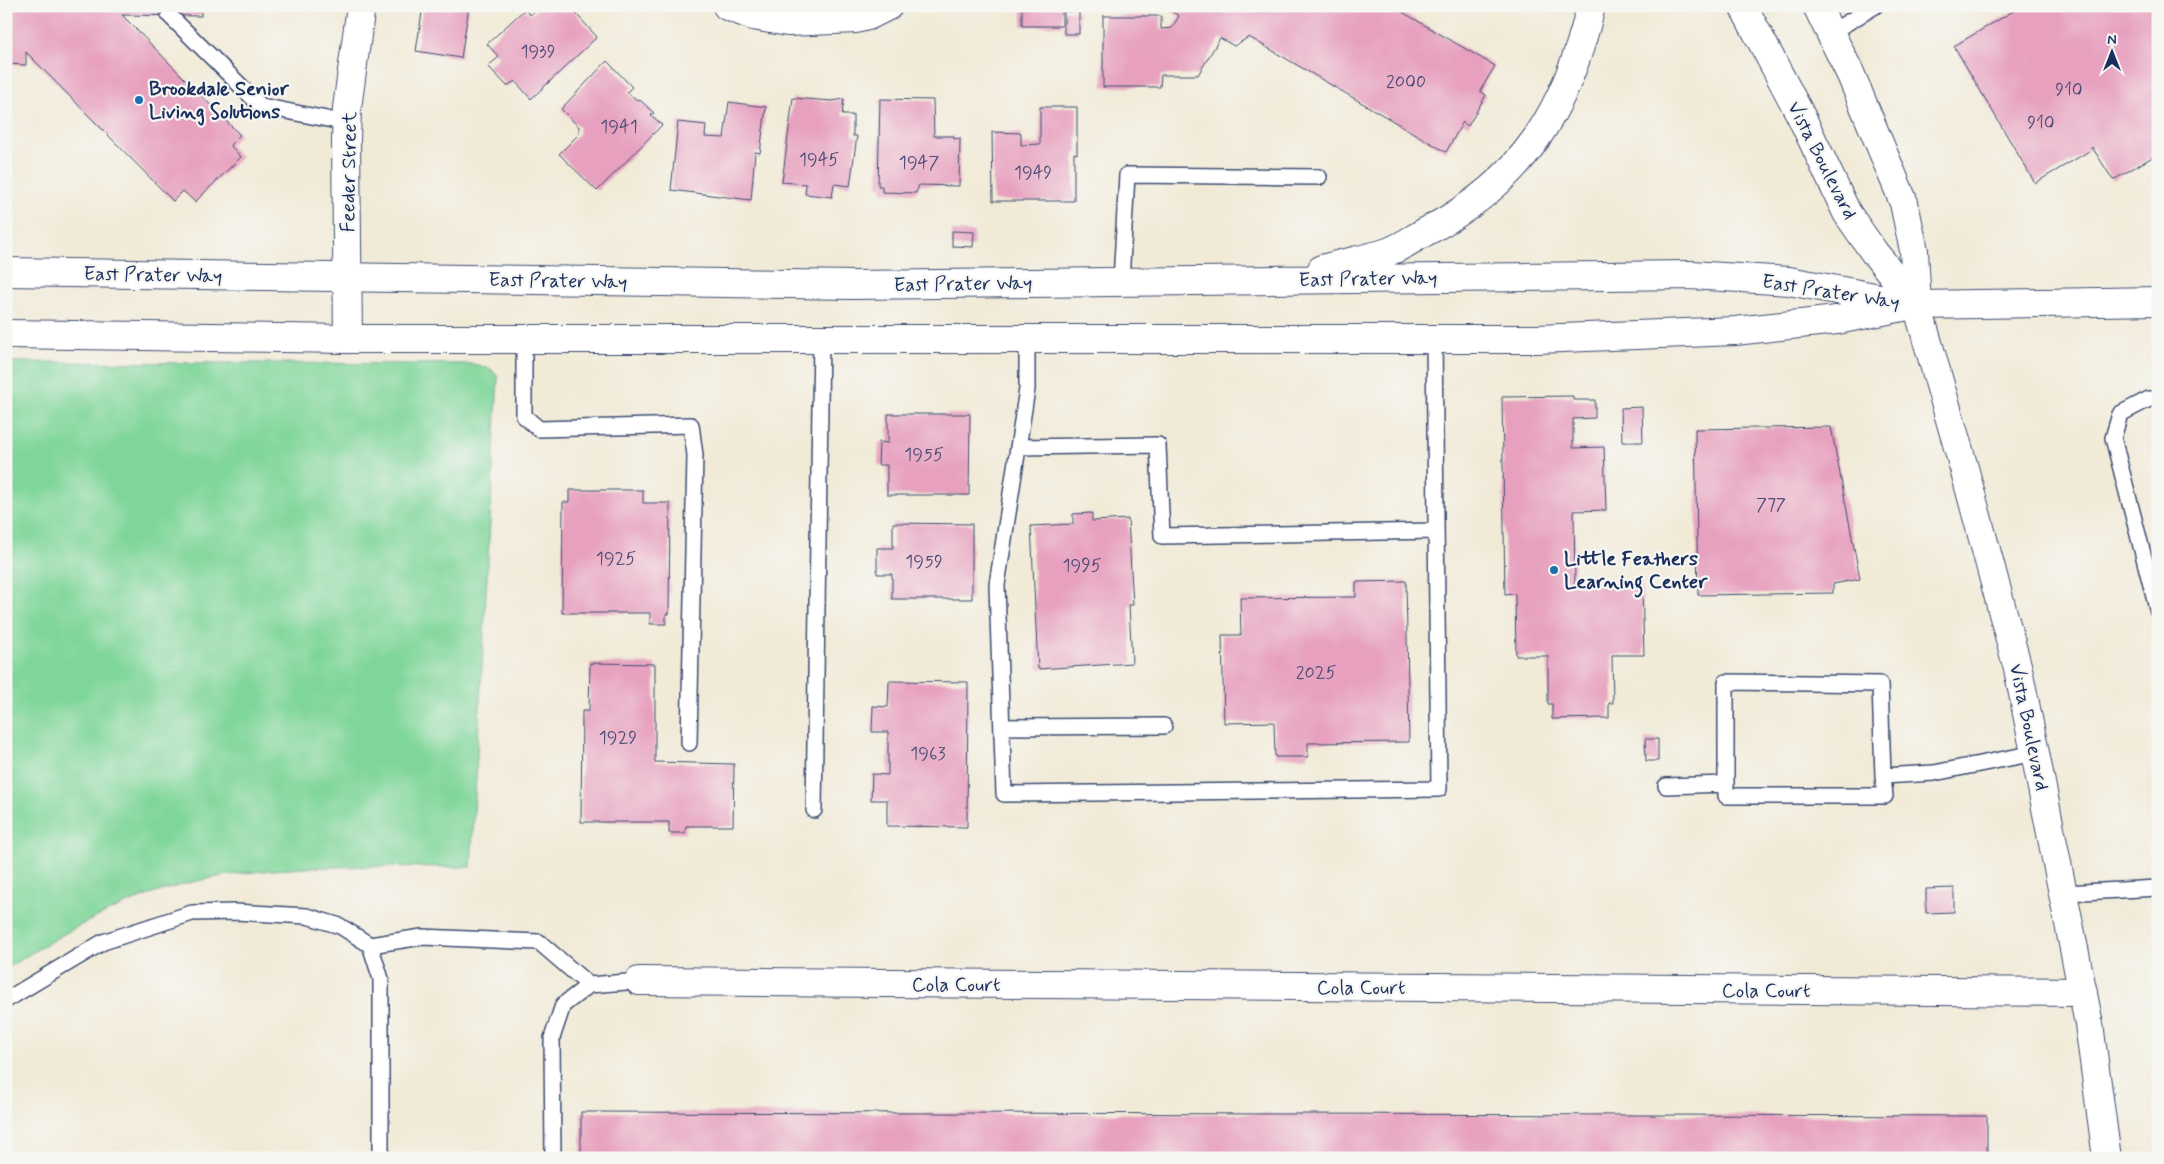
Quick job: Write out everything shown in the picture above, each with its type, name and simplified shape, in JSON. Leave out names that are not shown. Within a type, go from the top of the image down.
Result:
[{"type":"main road","name":"Feeder Street","points":[[348,339],[347,123],[361,6]]},
{"type":"main road","points":[[727,6],[753,16],[788,22],[856,19],[868,16],[888,6]]},
{"type":"main road","points":[[1279,279],[1387,252],[1445,222],[1478,200],[1507,174],[1533,145],[1557,105],[1574,67],[1591,6]]},
{"type":"main road","name":"Vista Boulevard","points":[[1744,6],[1800,114],[1847,213],[1874,252],[1917,305]]},
{"type":"main road","name":"Vista Boulevard","points":[[1817,6],[1851,75],[1904,204],[1914,251],[1917,305],[1964,468],[2015,660],[2035,753],[2089,1024],[2107,1158]]},
{"type":"main road","name":"East Prater Way","points":[[6,272],[854,285],[1690,275],[1789,281],[1917,305]]},
{"type":"main road","name":"East Prater Way","points":[[6,334],[348,339],[1537,339],[1735,331],[1837,320],[1917,305],[2158,301]]},
{"type":"main road","name":"Cola Court","points":[[639,981],[2083,992]]},
{"type":"lane","points":[[1830,33],[1875,6]]},
{"type":"lane","points":[[169,15],[261,106],[347,123]]},
{"type":"lane","points":[[1121,281],[1127,175],[1319,177]]},
{"type":"lane","points":[[524,339],[524,416],[539,428],[691,424],[695,455],[689,743]]},
{"type":"lane","points":[[814,810],[821,339]]},
{"type":"lane","points":[[1027,339],[1027,389],[997,585],[1004,794],[1438,789],[1434,339]]},
{"type":"lane","points":[[2158,399],[2150,399],[2120,414],[2113,438],[2158,612]]},
{"type":"lane","points":[[1018,447],[1158,445],[1162,536],[1436,531]]},
{"type":"lane","points":[[1726,682],[1880,684],[1883,776],[1885,796],[1726,796],[1726,682]]},
{"type":"lane","points":[[1002,727],[1164,726]]},
{"type":"lane","points":[[1883,776],[1934,773],[2035,753]]},
{"type":"lane","points":[[1666,786],[1726,784]]},
{"type":"lane","points":[[2064,893],[2158,888]]},
{"type":"lane","points":[[6,1000],[103,942],[192,913],[235,912],[307,916],[340,926],[370,945],[381,979],[381,1158]]},
{"type":"lane","points":[[370,945],[422,937],[539,942],[589,985]]},
{"type":"lane","points":[[553,1158],[552,1038],[563,1005],[589,985],[639,981]]},
{"type":"green space","points":[[6,362],[473,364],[491,369],[498,377],[471,867],[376,866],[312,868],[249,873],[189,883],[161,891],[107,912],[55,939],[6,969]]},
{"type":"building","name":"Brookdale Senior Living Solutions","points":[[6,6],[201,6],[201,16],[122,15],[240,135],[230,145],[241,157],[195,202],[183,191],[173,201],[26,52],[26,65],[6,64]]},
{"type":"building","points":[[423,6],[469,6],[461,58],[416,51]]},
{"type":"building","points":[[541,6],[549,6],[553,9],[556,6],[569,6],[597,37],[531,99],[515,81],[507,86],[488,66],[499,57],[487,44],[525,9],[530,15]]},
{"type":"building","points":[[1022,6],[1062,6],[1062,26],[1022,26]]},
{"type":"building","points":[[1166,6],[1392,6],[1495,66],[1480,91],[1486,95],[1468,126],[1463,122],[1446,152],[1249,37],[1234,46],[1220,38],[1198,75],[1161,75],[1160,87],[1103,87],[1103,16],[1161,16],[1161,29],[1172,28],[1179,16],[1166,8]]},
{"type":"building","points":[[2022,6],[2158,6],[2158,154],[2113,180],[2092,147],[2086,153],[2035,183],[1954,46]]},
{"type":"building","points":[[1064,11],[1079,12],[1079,34],[1064,34]]},
{"type":"building","points":[[607,61],[632,87],[627,92],[637,100],[639,99],[654,113],[651,115],[662,125],[597,191],[559,154],[579,134],[579,127],[561,109]]},
{"type":"building","points":[[793,98],[832,101],[844,99],[842,115],[853,115],[853,136],[857,136],[850,186],[834,184],[832,197],[805,194],[806,184],[782,182]]},
{"type":"building","points":[[880,99],[933,100],[934,136],[954,136],[954,139],[960,138],[959,186],[919,185],[916,193],[882,192],[882,186],[878,186]]},
{"type":"building","points":[[729,102],[766,107],[760,153],[755,152],[751,200],[671,190],[678,122],[706,125],[705,137],[724,138]]},
{"type":"building","points":[[1040,107],[1077,107],[1077,154],[1074,153],[1074,201],[993,201],[992,132],[1021,133],[1021,145],[1040,144]]},
{"type":"building","points":[[952,231],[974,232],[973,247],[952,246]]},
{"type":"building","points":[[1573,396],[1573,400],[1595,400],[1595,418],[1573,419],[1573,448],[1604,447],[1606,510],[1574,511],[1575,585],[1642,584],[1644,655],[1612,655],[1613,703],[1609,703],[1609,718],[1552,719],[1552,704],[1548,704],[1548,656],[1516,656],[1515,594],[1505,595],[1502,397]]},
{"type":"building","points":[[1642,407],[1643,442],[1622,442],[1621,408]]},
{"type":"building","points":[[888,414],[970,414],[969,495],[887,495],[887,465],[878,465],[879,442],[888,443]]},
{"type":"building","points":[[1831,427],[1860,579],[1833,584],[1833,593],[1698,595],[1695,429]]},
{"type":"building","points":[[569,490],[643,490],[643,503],[670,503],[669,614],[666,614],[666,624],[650,624],[650,613],[562,613],[563,502],[569,502]]},
{"type":"building","points":[[1092,513],[1092,521],[1128,519],[1133,605],[1129,605],[1132,663],[1038,669],[1031,526],[1073,524],[1073,514]]},
{"type":"building","points":[[893,523],[972,524],[972,599],[892,599],[892,574],[877,574],[877,548],[893,548]]},
{"type":"building","points":[[1406,581],[1409,742],[1308,743],[1308,757],[1275,757],[1274,722],[1224,723],[1222,635],[1241,635],[1240,598],[1356,597],[1356,582]]},
{"type":"building","points":[[590,663],[655,664],[655,762],[734,764],[733,826],[686,826],[685,833],[669,833],[669,822],[581,822],[582,711],[589,711]]},
{"type":"building","points":[[889,681],[968,682],[967,827],[887,826],[887,800],[871,800],[872,774],[888,775],[888,732],[872,732],[873,706],[888,707]]},
{"type":"building","points":[[1645,739],[1658,739],[1658,761],[1646,761]]},
{"type":"building","points":[[1954,888],[1954,912],[1926,913],[1926,889]]},
{"type":"building","points":[[581,1112],[1987,1116],[1987,1158],[581,1158]]},
{"type":"place","name":"Brookdale Senior Living Solutions","points":[[139,100]]},
{"type":"place","name":"Little Feathers Learning Center","points":[[1554,570]]}]
